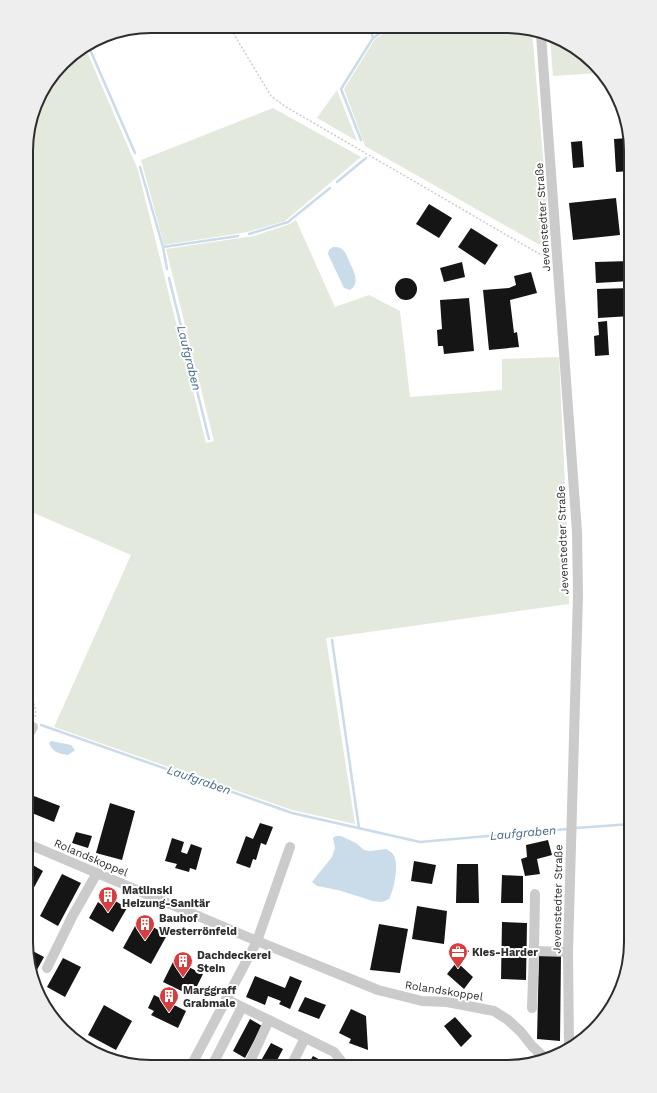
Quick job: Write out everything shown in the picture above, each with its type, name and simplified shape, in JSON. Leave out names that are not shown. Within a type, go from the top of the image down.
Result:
[{"type":"street","name":"Jevenstedter Straße","points":[[541,39],[577,532],[578,595],[568,952],[569,1042]]},
{"type":"street","name":"Rolandskoppel","points":[[33,846],[257,941],[378,990],[422,1001],[447,1002],[494,1011],[508,1020],[541,1055]]},
{"type":"street","points":[[194,1060],[257,941],[290,847]]},
{"type":"street","points":[[48,968],[72,917],[97,873]]},
{"type":"street","points":[[532,1008],[535,894]]},
{"type":"street","points":[[534,951],[568,952]]},
{"type":"street","points":[[226,999],[334,1052],[340,1060]]},
{"type":"street","points":[[215,1060],[242,1007]]},
{"type":"street","points":[[251,1060],[269,1020]]},
{"type":"street","points":[[294,1060],[305,1038]]},
{"type":"path","points":[[233,33],[271,96],[277,101],[558,265]]},
{"type":"path","points":[[33,702],[36,710],[33,727]]},
{"type":"shaded area","points":[[384,33],[506,33],[532,36],[550,237],[546,242],[538,244],[365,146],[344,89],[375,39]]},
{"type":"shaded area","points":[[550,42],[578,57],[594,73],[553,76]]},
{"type":"shaded area","points":[[87,52],[138,170],[206,443],[214,441],[166,249],[254,236],[290,224],[296,220],[335,307],[369,295],[400,311],[410,397],[502,390],[502,359],[559,357],[568,548],[569,604],[326,638],[355,824],[292,810],[54,727],[131,555],[33,513],[34,136],[39,113],[57,79],[73,62]]},
{"type":"shaded area","points":[[337,90],[357,141],[317,118]]},
{"type":"shaded area","points":[[273,108],[361,157],[285,221],[248,232],[164,245],[141,160]]},
{"type":"water","points":[[333,247],[342,249],[354,272],[356,280],[355,284],[350,290],[344,288],[328,254],[329,250]]},
{"type":"water","points":[[51,741],[71,745],[75,750],[68,755],[59,753],[50,746],[49,743]]},
{"type":"water","points":[[336,836],[341,836],[356,843],[364,850],[370,851],[386,849],[393,854],[396,863],[396,873],[389,899],[382,902],[373,901],[338,890],[317,886],[312,882],[332,857],[335,848],[333,838]]},
{"type":"building","points":[[623,138],[624,171],[616,172],[614,139]]},
{"type":"building","points":[[582,141],[584,167],[573,168],[571,142]]},
{"type":"building","points":[[616,198],[620,235],[573,240],[569,203]]},
{"type":"building","points":[[429,204],[452,218],[439,238],[416,224]]},
{"type":"building","points":[[471,228],[498,245],[485,265],[458,247]]},
{"type":"building","points":[[624,261],[624,281],[596,283],[595,262]]},
{"type":"building","points":[[462,262],[465,277],[444,282],[440,268]]},
{"type":"building","points":[[531,272],[537,293],[510,300],[514,333],[517,332],[519,347],[489,350],[483,290],[509,288],[516,285],[514,276]]},
{"type":"building","points":[[406,278],[414,281],[417,289],[414,297],[406,300],[398,297],[395,289],[398,281]]},
{"type":"building","points":[[624,288],[624,316],[598,318],[597,289]]},
{"type":"building","points":[[469,298],[474,351],[444,354],[443,346],[438,346],[437,330],[442,329],[440,300]]},
{"type":"building","points":[[607,321],[609,355],[595,356],[594,336],[599,335],[598,322]]},
{"type":"building","points":[[33,796],[60,806],[54,822],[33,813]]},
{"type":"building","points":[[110,803],[135,811],[122,860],[96,853]]},
{"type":"building","points":[[260,823],[273,827],[266,845],[261,843],[256,860],[253,859],[250,868],[236,863],[246,836],[253,839]]},
{"type":"building","points":[[76,832],[92,836],[88,848],[72,843]]},
{"type":"building","points":[[172,838],[184,842],[181,852],[187,854],[191,844],[202,848],[196,870],[190,868],[189,872],[175,868],[177,864],[165,861]]},
{"type":"building","points":[[548,840],[552,855],[537,859],[540,874],[525,876],[521,859],[527,857],[526,845]]},
{"type":"building","points":[[414,861],[436,865],[432,884],[411,881]]},
{"type":"building","points":[[457,864],[478,864],[479,903],[456,903]]},
{"type":"building","points":[[33,865],[43,871],[33,889]]},
{"type":"building","points":[[62,874],[81,883],[58,926],[40,916]]},
{"type":"building","points":[[502,875],[523,876],[523,903],[501,903]]},
{"type":"building","name":"Matlinski Heizung-Sanitär","points":[[107,896],[127,908],[113,932],[89,918],[98,902],[102,905]]},
{"type":"building","points":[[417,906],[447,911],[444,944],[412,939]]},
{"type":"building","name":"Bauhof Westerrönfeld","points":[[139,919],[167,935],[151,964],[123,948]]},
{"type":"building","points":[[502,922],[527,923],[526,980],[501,979]]},
{"type":"building","points":[[379,924],[408,929],[400,973],[370,970]]},
{"type":"building","name":"Kies-Harder","points":[[462,946],[469,951],[459,964],[473,977],[464,989],[447,974],[456,963],[452,960]]},
{"type":"building","points":[[34,952],[44,957],[37,971]]},
{"type":"building","points":[[539,956],[561,956],[560,1041],[537,1039]]},
{"type":"building","points":[[63,958],[81,967],[65,997],[47,987]]},
{"type":"building","name":"Dachdeckerei Stein","points":[[174,960],[203,974],[192,996],[163,982]]},
{"type":"building","points":[[255,976],[285,988],[290,976],[302,981],[290,1009],[279,1004],[281,1001],[268,996],[265,1005],[246,997]]},
{"type":"building","name":"Marggraff Grabmale","points":[[154,995],[186,1011],[178,1028],[151,1015],[154,1011],[148,1008]]},
{"type":"building","points":[[305,997],[326,1005],[319,1019],[298,1011]]},
{"type":"building","points":[[104,1005],[132,1021],[116,1050],[88,1035]]},
{"type":"building","points":[[351,1009],[366,1016],[368,1050],[349,1043],[351,1039],[339,1033]]},
{"type":"building","points":[[455,1017],[472,1036],[461,1047],[444,1026]]},
{"type":"building","points":[[250,1019],[262,1026],[245,1058],[233,1051]]},
{"type":"building","points":[[271,1043],[283,1049],[277,1060],[261,1060]]},
{"type":"building","points":[[313,1056],[320,1060],[311,1060]]},
{"type":"waterway","points":[[361,140],[341,89],[373,38],[372,33]]},
{"type":"waterway","points":[[373,38],[380,33]]},
{"type":"waterway","name":"Laufgraben","points":[[90,50],[135,153]]},
{"type":"waterway","points":[[337,182],[366,158]]},
{"type":"waterway","name":"Laufgraben","points":[[140,167],[163,247],[167,269]]},
{"type":"waterway","points":[[249,234],[288,222],[330,188]]},
{"type":"waterway","points":[[163,247],[238,236]]},
{"type":"waterway","name":"Laufgraben","points":[[169,278],[209,439]]},
{"type":"waterway","name":"Laufgraben","points":[[332,640],[359,828]]},
{"type":"waterway","name":"Laufgraben","points":[[41,725],[292,813],[420,842],[568,829]]},
{"type":"waterway","name":"Laufgraben","points":[[576,828],[624,825]]},
{"type":"place","name":"Matlinski Heizung-Sanitär","points":[[108,913]]},
{"type":"place","name":"Bauhof Westerrönfeld","points":[[145,941]]},
{"type":"place","name":"Kies-Harder","points":[[458,969]]},
{"type":"place","name":"Dachdeckerei Stein","points":[[183,978]]},
{"type":"place","name":"Marggraff Grabmale","points":[[169,1013]]}]
